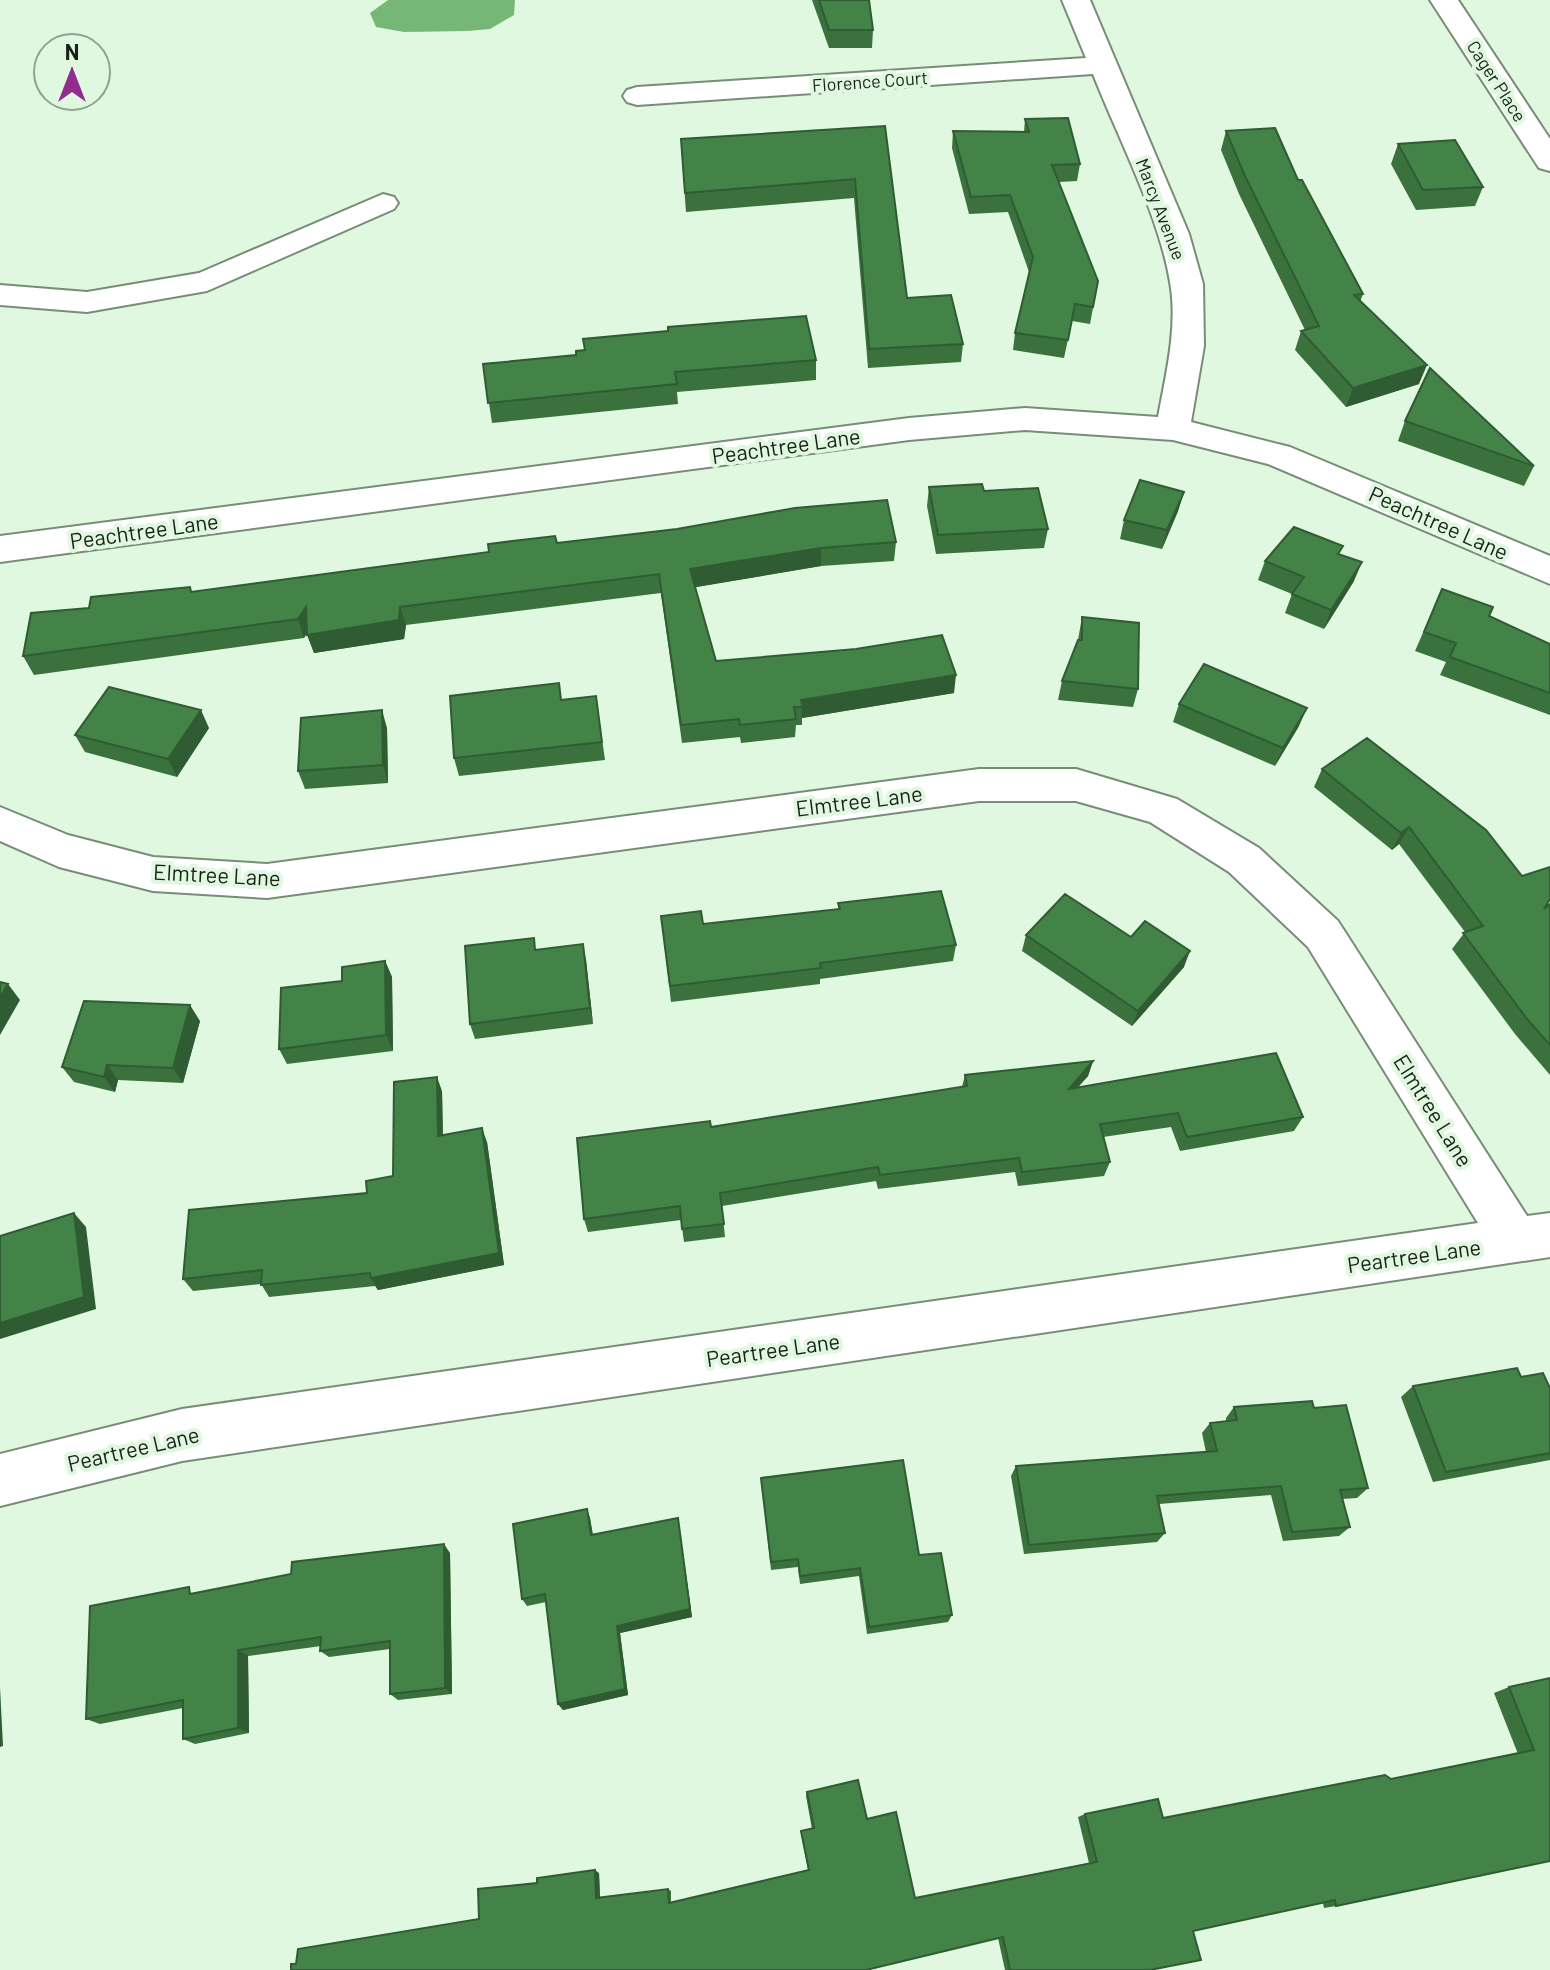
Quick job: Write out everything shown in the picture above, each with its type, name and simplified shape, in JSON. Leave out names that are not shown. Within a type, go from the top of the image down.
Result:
[{"type":"street","name":"Marcy Avenue","points":[[1076,0],[1173,234],[1187,284],[1187,346],[1173,429]]},
{"type":"street","name":"Cager Place","points":[[1444,0],[1550,162]]},
{"type":"street","name":"Florence Court","points":[[637,96],[1104,65]]},
{"type":"street","points":[[0,295],[87,302],[207,281],[383,203]]},
{"type":"street","name":"Peachtree Lane","points":[[0,549],[975,422],[1085,421],[1173,429],[1278,455],[1550,571]]},
{"type":"street","name":"Elmtree Lane","points":[[0,823],[59,850],[153,874],[267,881],[979,785],[1076,785],[1163,810],[1244,860],[1323,934],[1533,1238]]},
{"type":"street","name":"Peartree Lane","points":[[0,1480],[182,1435],[1533,1238]]},
{"type":"shaded area","points":[[388,0],[515,0],[514,15],[490,29],[404,32],[376,27],[370,13]]},
{"type":"building","points":[[819,0],[869,0],[873,30],[829,30]]},
{"type":"building","points":[[1068,118],[1080,164],[1052,165],[1098,281],[1093,307],[1075,304],[1068,340],[1015,333],[1033,257],[1010,195],[971,197],[953,131],[1029,132],[1025,119]]},
{"type":"building","points":[[885,126],[907,298],[951,295],[963,344],[869,349],[855,179],[685,193],[681,139]]},
{"type":"building","points":[[1275,128],[1298,180],[1302,180],[1363,294],[1354,295],[1427,365],[1353,388],[1301,331],[1319,326],[1226,131]]},
{"type":"building","points":[[1455,140],[1483,187],[1423,190],[1398,144]]},
{"type":"building","points":[[806,316],[816,360],[675,372],[677,384],[488,403],[483,364],[576,355],[576,351],[585,350],[583,339],[668,331],[668,327]]},
{"type":"building","points":[[1430,368],[1534,466],[1405,421]]},
{"type":"building","points":[[1140,480],[1184,492],[1167,530],[1124,520]]},
{"type":"building","points":[[982,484],[984,491],[1038,488],[1048,529],[938,535],[929,487]]},
{"type":"building","points":[[887,500],[896,542],[821,548],[690,569],[716,661],[856,649],[942,635],[956,675],[801,700],[803,707],[794,707],[796,719],[740,725],[739,719],[681,725],[659,574],[400,607],[399,620],[307,635],[306,607],[298,619],[23,656],[31,613],[89,608],[91,597],[190,587],[191,592],[489,552],[488,544],[555,536],[557,543],[677,529],[795,508]]},
{"type":"building","points":[[1294,527],[1343,546],[1338,554],[1362,562],[1331,610],[1292,594],[1304,577],[1265,561]]},
{"type":"building","points":[[1442,589],[1493,607],[1489,616],[1550,644],[1550,693],[1450,657],[1456,643],[1424,632]]},
{"type":"building","points":[[1082,617],[1139,623],[1138,689],[1062,681],[1078,640],[1082,640]]},
{"type":"building","points":[[1204,664],[1307,708],[1283,748],[1179,704]]},
{"type":"building","points":[[559,683],[561,700],[596,696],[602,742],[454,758],[450,696]]},
{"type":"building","points":[[109,687],[201,710],[168,759],[75,735]]},
{"type":"building","points":[[382,710],[383,765],[298,771],[301,718]]},
{"type":"building","points":[[1367,738],[1486,830],[1522,876],[1550,867],[1550,899],[1544,909],[1550,904],[1550,1045],[1463,933],[1483,926],[1409,827],[1401,833],[1322,769]]},
{"type":"building","points":[[941,891],[956,945],[820,963],[821,968],[670,986],[661,916],[701,911],[703,924],[840,909],[838,903]]},
{"type":"building","points":[[1065,894],[1131,937],[1145,921],[1190,951],[1138,1011],[1026,935]]},
{"type":"building","points":[[534,938],[535,950],[583,944],[590,1008],[470,1024],[465,946]]},
{"type":"building","points":[[385,961],[386,1035],[279,1049],[281,988],[342,981],[342,967]]},
{"type":"building","points":[[0,982],[8,984],[0,998]]},
{"type":"building","points":[[84,1001],[190,1005],[173,1068],[107,1065],[104,1077],[62,1067]]},
{"type":"building","points":[[1276,1053],[1303,1117],[1187,1137],[1178,1113],[1100,1124],[1110,1162],[1022,1172],[1019,1158],[880,1175],[878,1167],[720,1193],[724,1224],[682,1229],[680,1206],[584,1219],[577,1138],[710,1121],[711,1127],[967,1086],[965,1075],[1093,1061],[1069,1089]]},
{"type":"building","points":[[437,1077],[438,1136],[482,1128],[499,1253],[371,1278],[370,1273],[261,1285],[262,1270],[183,1279],[189,1210],[367,1193],[366,1181],[393,1176],[394,1082]]},
{"type":"building","points":[[74,1213],[84,1297],[0,1323],[0,1236]]},
{"type":"building","points":[[1517,1368],[1521,1377],[1543,1373],[1550,1388],[1550,1453],[1446,1472],[1413,1386]]},
{"type":"building","points":[[1312,1401],[1314,1408],[1346,1405],[1368,1488],[1340,1490],[1350,1527],[1292,1532],[1281,1486],[1157,1496],[1165,1533],[1029,1545],[1016,1466],[1217,1451],[1210,1423],[1237,1420],[1234,1407]]},
{"type":"building","points":[[903,1460],[919,1555],[941,1553],[952,1615],[869,1627],[860,1568],[800,1576],[798,1559],[771,1562],[761,1478]]},
{"type":"building","points":[[587,1509],[591,1535],[678,1518],[690,1609],[617,1626],[625,1689],[558,1704],[545,1594],[522,1599],[513,1524]]},
{"type":"building","points":[[444,1544],[445,1688],[390,1694],[390,1641],[320,1651],[321,1637],[238,1650],[238,1728],[183,1739],[183,1700],[86,1719],[90,1606],[189,1587],[190,1594],[291,1574],[292,1562]]},
{"type":"building","points":[[1550,1678],[1550,1861],[1336,1906],[1335,1900],[1193,1931],[1201,1960],[1150,1970],[1010,1970],[1003,1937],[866,1970],[291,1970],[291,1964],[296,1964],[298,1949],[479,1919],[478,1889],[537,1883],[537,1878],[595,1870],[596,1898],[668,1889],[669,1903],[809,1870],[801,1831],[814,1828],[807,1792],[858,1780],[867,1819],[896,1812],[915,1898],[1097,1862],[1085,1814],[1158,1799],[1163,1818],[1385,1775],[1391,1779],[1534,1750],[1509,1687]]}]
